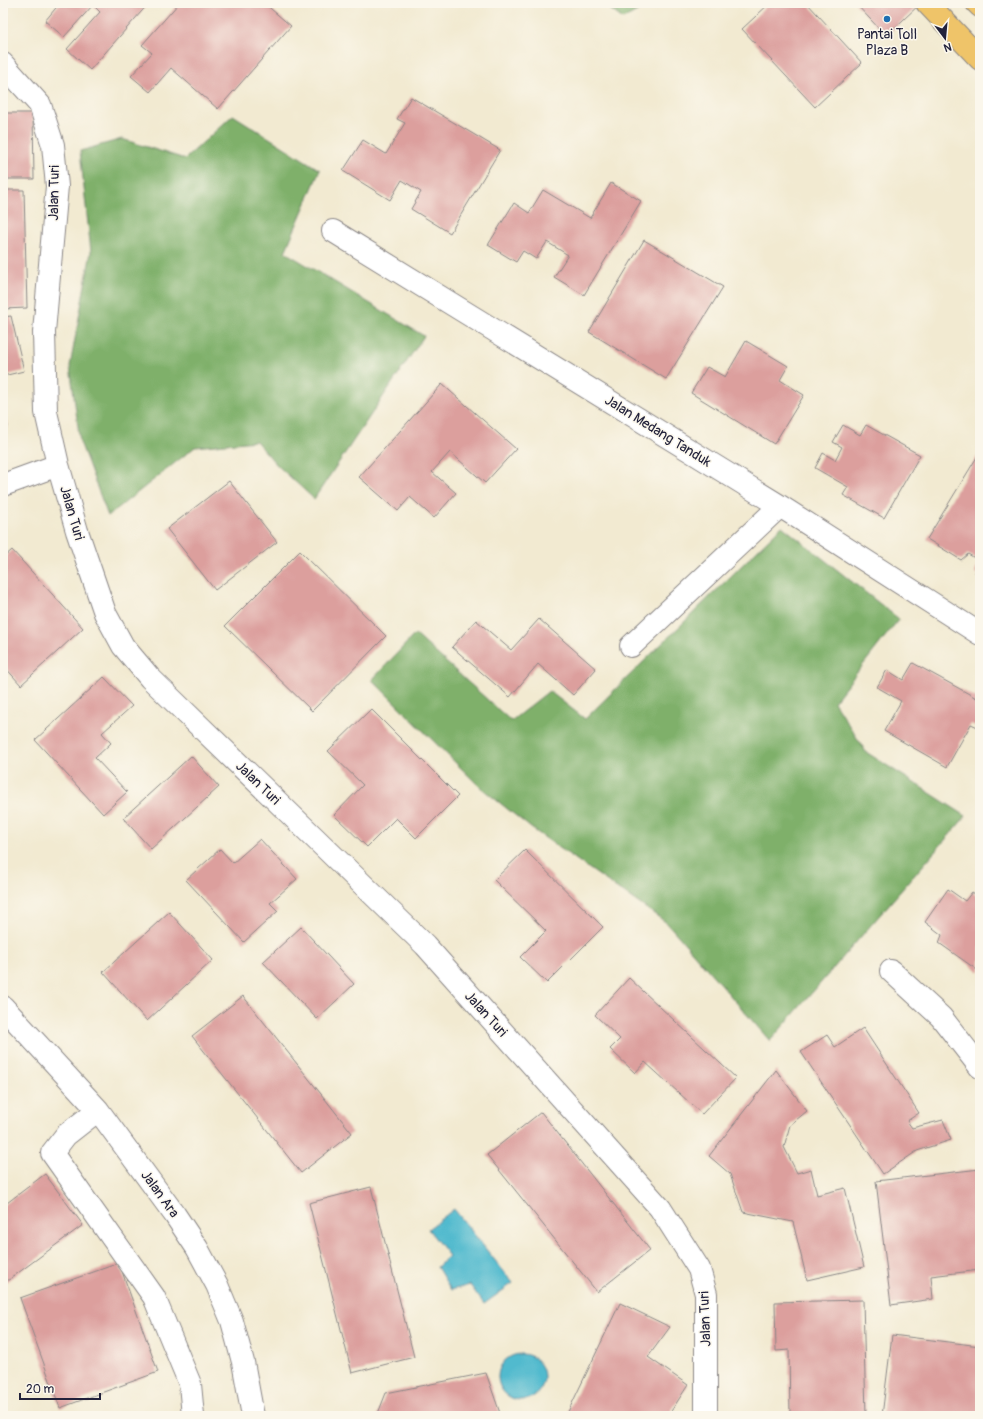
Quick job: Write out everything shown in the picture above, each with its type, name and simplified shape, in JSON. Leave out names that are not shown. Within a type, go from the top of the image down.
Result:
[{"type":"highway","points":[[926,3],[980,59]]},
{"type":"highway","points":[[977,3],[980,6]]},
{"type":"street","name":"Jalan Turi","points":[[3,64],[40,105],[53,145],[57,186],[45,340],[46,412],[58,465],[77,531],[105,613],[123,646],[150,678],[425,945],[660,1208],[699,1269],[706,1294],[706,1416]]},
{"type":"street","name":"Jalan Medang Tanduk","points":[[333,231],[780,506],[980,634]]},
{"type":"street","points":[[3,485],[58,465]]},
{"type":"street","points":[[631,646],[780,506]]},
{"type":"street","points":[[891,971],[941,1017],[980,1067]]},
{"type":"street","name":"Jalan Ara","points":[[3,1007],[98,1110],[175,1215],[197,1248],[217,1285],[232,1321],[243,1362],[253,1416]]},
{"type":"street","points":[[98,1110],[66,1135],[52,1153],[154,1297],[190,1384],[193,1416]]},
{"type":"green space","points":[[602,3],[651,3],[623,19]]},
{"type":"green space","points":[[233,115],[320,170],[285,252],[424,336],[314,499],[276,464],[256,441],[195,447],[108,516],[80,442],[70,366],[91,252],[80,151],[122,139],[185,159]]},
{"type":"green space","points":[[782,526],[899,619],[834,702],[866,752],[966,816],[770,1041],[667,923],[531,828],[479,786],[372,680],[415,634],[511,721],[549,691],[585,719]]},
{"type":"water","points":[[454,1209],[513,1283],[484,1304],[470,1285],[451,1290],[437,1267],[449,1256],[428,1229]]},
{"type":"water","points":[[521,1354],[534,1358],[540,1364],[544,1377],[540,1390],[534,1396],[521,1400],[508,1396],[502,1390],[498,1377],[502,1364],[508,1358]]},
{"type":"building","points":[[60,3],[149,3],[90,70],[67,49],[100,12],[93,5],[64,37],[45,21]]},
{"type":"building","points":[[179,3],[264,3],[291,26],[218,109],[171,68],[150,92],[131,76],[152,53],[142,45]]},
{"type":"building","points":[[770,3],[807,3],[862,63],[815,107],[742,29]]},
{"type":"building","name":"Pantai Toll Plaza B","points":[[855,3],[921,3],[886,36]]},
{"type":"building","points":[[411,97],[500,150],[450,233],[411,209],[421,192],[402,180],[390,200],[343,171],[363,140],[386,154],[405,123],[397,119]]},
{"type":"building","points":[[3,113],[33,113],[34,179],[3,179]]},
{"type":"building","points":[[611,183],[641,201],[584,295],[554,277],[568,255],[547,242],[536,259],[523,251],[516,262],[488,245],[514,203],[529,213],[543,190],[590,218]]},
{"type":"building","points":[[3,190],[24,190],[27,308],[3,309]]},
{"type":"building","points":[[644,240],[723,287],[666,379],[589,332]]},
{"type":"building","points":[[11,316],[24,371],[3,376],[3,317]]},
{"type":"building","points":[[746,341],[788,366],[780,380],[804,395],[774,444],[691,393],[707,367],[725,377]]},
{"type":"building","points":[[442,384],[516,449],[485,483],[450,452],[432,472],[456,493],[434,518],[410,497],[398,511],[359,477]]},
{"type":"building","points":[[3,407],[8,427],[3,428]]},
{"type":"building","points":[[843,425],[860,435],[866,425],[920,455],[884,518],[843,495],[848,487],[815,468],[823,453],[835,460],[842,447],[833,442]]},
{"type":"building","points":[[977,457],[980,458],[980,575],[975,573],[978,560],[968,554],[961,560],[927,539]]},
{"type":"building","points":[[229,481],[277,542],[215,590],[167,529]]},
{"type":"building","points":[[12,550],[83,628],[21,685],[3,665],[3,558]]},
{"type":"building","points":[[300,551],[386,636],[312,711],[225,626]]},
{"type":"building","points":[[539,619],[596,669],[573,695],[538,664],[510,697],[452,647],[476,620],[511,650]]},
{"type":"building","points":[[913,663],[980,700],[980,728],[971,724],[947,767],[884,731],[901,701],[877,687],[887,670],[903,680]]},
{"type":"building","points":[[104,677],[132,706],[102,733],[111,743],[95,758],[127,792],[103,814],[35,740]]},
{"type":"building","points":[[371,709],[458,796],[416,838],[396,818],[367,847],[334,815],[363,785],[328,751]]},
{"type":"building","points":[[191,756],[219,787],[151,849],[123,818]]},
{"type":"building","points":[[260,839],[297,879],[270,903],[278,911],[244,942],[186,880],[220,849],[233,863]]},
{"type":"building","points":[[525,850],[603,927],[547,983],[520,957],[546,931],[494,880]]},
{"type":"building","points":[[948,889],[965,901],[972,892],[980,897],[980,972],[939,943],[942,935],[925,922]]},
{"type":"building","points":[[169,912],[213,960],[147,1021],[103,972]]},
{"type":"building","points":[[301,927],[354,984],[317,1019],[263,962]]},
{"type":"building","points":[[629,978],[736,1078],[702,1114],[645,1062],[635,1073],[610,1049],[620,1039],[595,1015]]},
{"type":"building","points":[[243,996],[352,1133],[301,1173],[192,1036]]},
{"type":"building","points":[[863,1028],[919,1113],[907,1121],[912,1128],[943,1120],[951,1140],[917,1151],[883,1174],[801,1052],[827,1035],[835,1047]]},
{"type":"building","points":[[776,1070],[807,1111],[790,1125],[784,1147],[797,1173],[811,1169],[817,1195],[845,1188],[864,1267],[807,1280],[793,1222],[743,1212],[730,1174],[709,1156]]},
{"type":"building","points":[[541,1112],[650,1250],[597,1292],[487,1155]]},
{"type":"building","points":[[980,1169],[980,1270],[931,1276],[933,1299],[891,1305],[876,1181]]},
{"type":"building","points":[[45,1174],[83,1225],[3,1284],[3,1206]]},
{"type":"building","points":[[371,1187],[414,1357],[352,1373],[309,1203]]},
{"type":"building","points":[[119,1263],[158,1372],[60,1408],[20,1298]]},
{"type":"building","points":[[863,1300],[866,1416],[790,1416],[789,1350],[776,1351],[775,1302]]},
{"type":"building","points":[[620,1303],[670,1327],[648,1357],[688,1385],[668,1416],[566,1416]]},
{"type":"building","points":[[892,1335],[980,1346],[980,1396],[978,1416],[882,1416]]},
{"type":"building","points":[[486,1373],[501,1416],[377,1416],[386,1393]]},
{"type":"place","name":"Pantai Toll Plaza B","points":[[887,19]]}]
